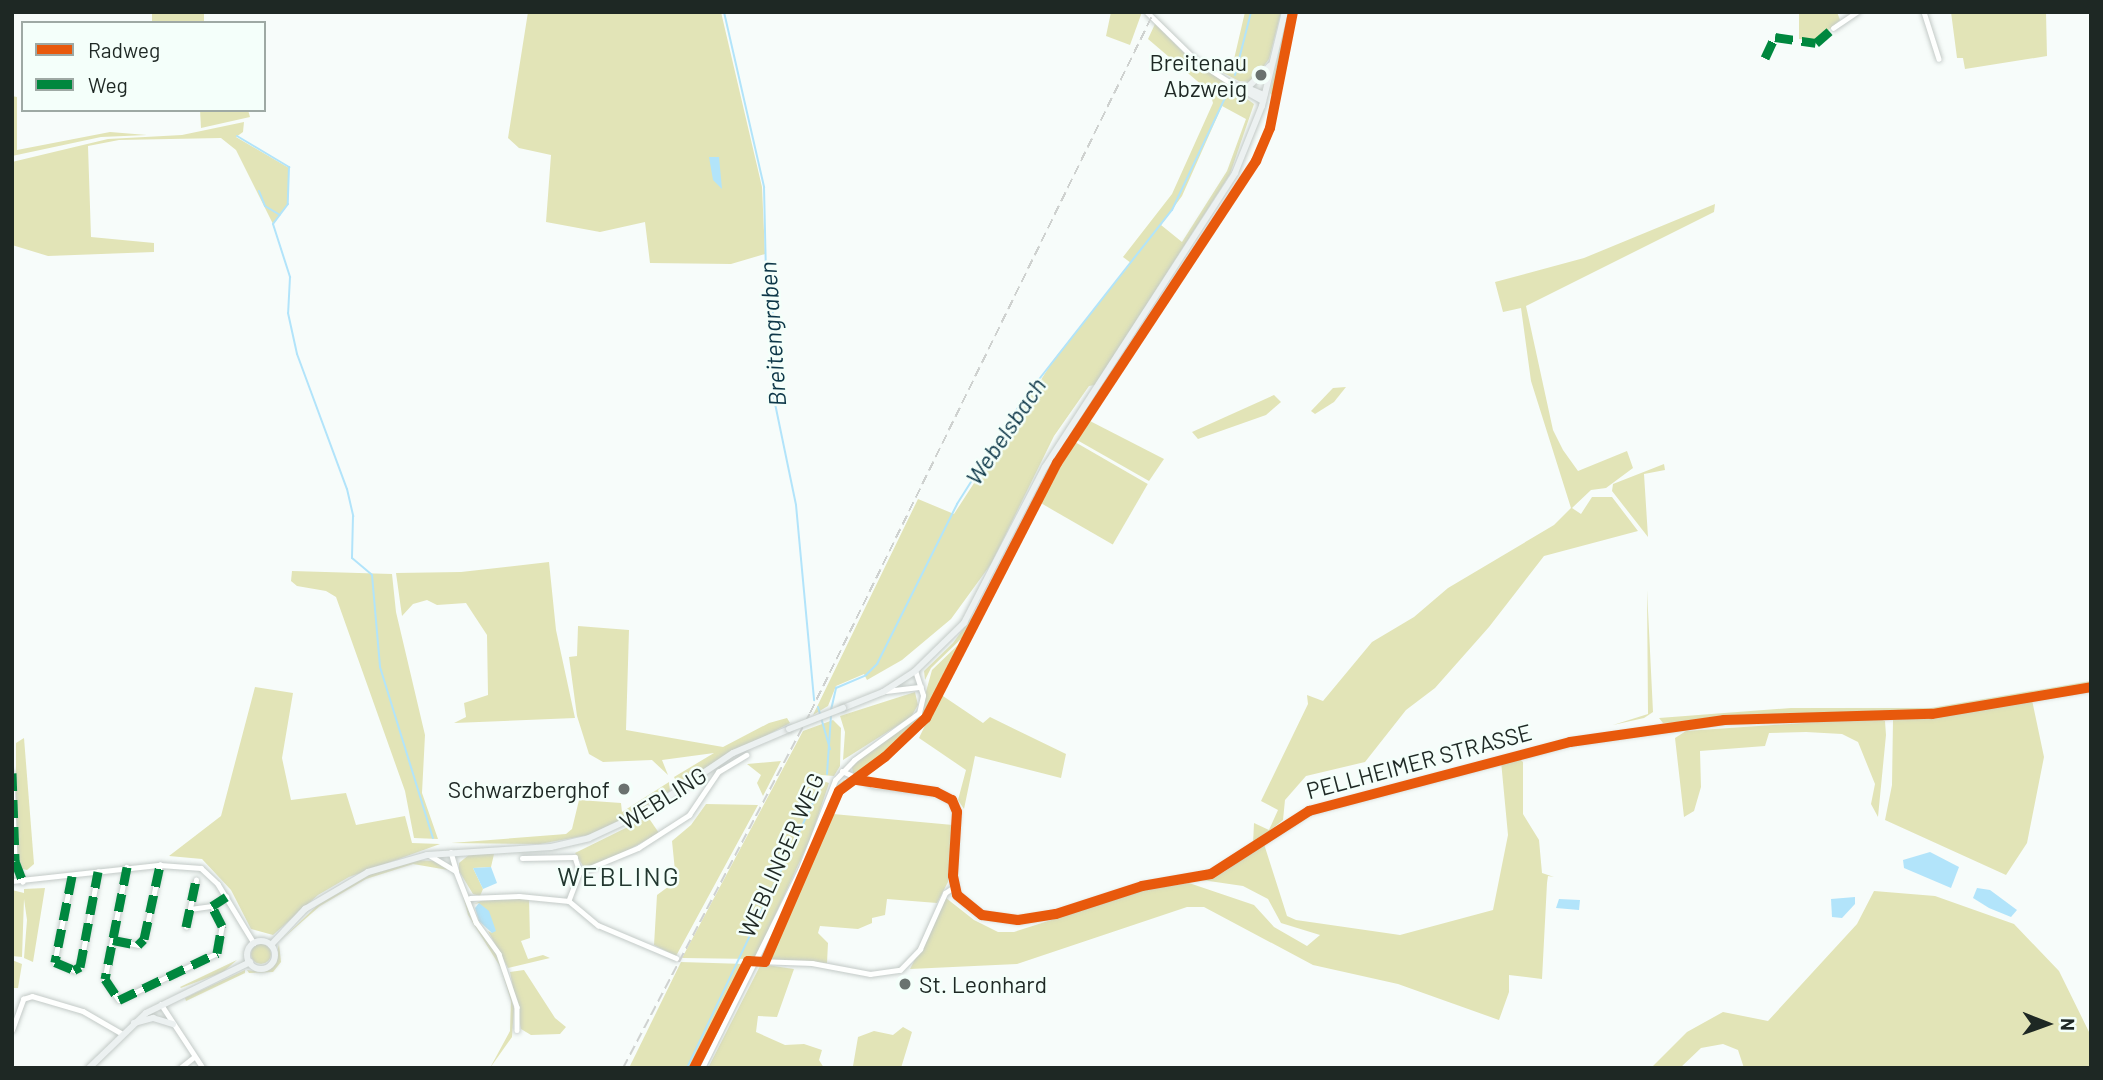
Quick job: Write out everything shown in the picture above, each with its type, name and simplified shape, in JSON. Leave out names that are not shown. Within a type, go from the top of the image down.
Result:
[{"type":"main road","name":"WEBLING","points":[[271,945],[305,909],[333,890],[392,863],[450,851],[551,847],[589,838],[648,811],[747,746],[883,692],[915,671],[953,637],[977,602],[1045,467],[1221,200],[1264,98],[1285,12]]},
{"type":"main road","points":[[1247,88],[1259,81],[1273,62]]},
{"type":"main road","points":[[1236,86],[1247,88],[1264,98]]},
{"type":"main road","points":[[1236,86],[1264,98]]},
{"type":"main road","points":[[254,943],[271,945],[274,958],[269,965],[257,968],[250,962],[248,950],[254,943]]},
{"type":"main road","points":[[89,1068],[132,1023],[161,1004],[250,962]]},
{"type":"main road","points":[[132,1023],[153,1018],[173,1024]]},
{"type":"street","points":[[1147,12],[1198,62],[1236,86]]},
{"type":"street","points":[[1833,28],[1857,12]]},
{"type":"street","points":[[1924,12],[1939,59]]},
{"type":"street","points":[[883,692],[921,687],[915,671]]},
{"type":"street","name":"WEBLINGER WEG","points":[[702,1068],[757,961],[842,771],[910,722],[922,703],[921,687]]},
{"type":"street","name":"PELLHEIMER STRASSE","points":[[954,887],[962,903],[982,915],[1028,919],[1142,886],[1219,870],[1289,822],[1321,807],[1570,742],[1724,720],[1932,714],[2091,687]]},
{"type":"street","name":"WEBLING","points":[[580,872],[638,848],[689,815],[718,772],[746,755]]},
{"type":"street","points":[[757,961],[812,963],[870,974],[900,970],[920,949],[945,892],[954,887],[957,813],[952,800],[936,792],[873,785],[842,771]]},
{"type":"street","points":[[12,773],[15,861],[23,882]]},
{"type":"street","points":[[450,851],[450,867]]},
{"type":"street","points":[[450,851],[456,871],[470,898],[476,922],[507,969],[517,1007],[517,1030]]},
{"type":"street","points":[[427,855],[456,871]]},
{"type":"street","points":[[522,858],[572,855],[580,872],[569,901]]},
{"type":"street","points":[[12,881],[23,882],[127,867],[160,865],[201,868],[226,897],[254,943]]},
{"type":"street","points":[[113,940],[138,945],[144,939],[160,865]]},
{"type":"street","points":[[127,867],[105,979],[115,995],[124,1000],[217,953],[222,926],[212,906]]},
{"type":"street","points":[[72,876],[55,962],[74,970],[80,967],[98,872]]},
{"type":"street","points":[[186,927],[196,880]]},
{"type":"street","points":[[470,898],[519,896],[569,901],[598,925],[676,958]]},
{"type":"street","points":[[190,909],[201,911],[226,897]]},
{"type":"street","points":[[13,1028],[23,999],[32,996],[83,1011],[121,1033]]},
{"type":"street","points":[[161,1004],[203,1068]]},
{"type":"street","points":[[180,1068],[194,1057]]},
{"type":"green space","points":[[152,12],[204,12],[204,21],[152,21]]},
{"type":"green space","points":[[528,12],[721,12],[762,187],[765,254],[731,264],[650,263],[645,222],[600,232],[546,222],[551,155],[519,148],[508,138]]},
{"type":"green space","points":[[1111,12],[1142,12],[1130,45],[1106,36]]},
{"type":"green space","points":[[1245,12],[1281,12],[1269,59],[1252,82],[1239,81],[1212,67],[1231,72]]},
{"type":"green space","points":[[1288,12],[1292,12],[1272,95],[1270,93]]},
{"type":"green space","points":[[1799,12],[1837,12],[1840,20],[1816,41],[1799,39]]},
{"type":"green space","points":[[1951,12],[2046,12],[2047,56],[1965,69],[1963,58],[1957,58]]},
{"type":"green space","points":[[1155,24],[1183,52],[1254,104],[1230,174],[1095,385],[1089,386],[1054,436],[991,564],[951,619],[902,660],[867,680],[864,674],[836,686],[828,706],[813,715],[918,499],[954,514],[1055,358],[1131,263],[1123,257],[1172,194],[1213,103],[1210,92],[1148,39]],"holes":[[[1222,106],[1246,119],[1227,171],[1182,242],[1161,225],[1182,196]]]},
{"type":"green space","points":[[12,96],[17,97],[17,150],[110,132],[147,135],[101,137],[12,156]]},
{"type":"green space","points":[[200,112],[249,112],[250,117],[201,128]]},
{"type":"green space","points":[[244,122],[243,132],[236,137],[289,168],[288,204],[273,224],[236,150],[221,138],[119,140],[88,146],[91,237],[154,243],[154,252],[48,256],[12,245],[12,162],[108,139],[182,135]]},
{"type":"green space","points":[[1715,204],[1714,212],[1526,306],[1553,430],[1563,450],[1578,471],[1627,451],[1633,468],[1606,488],[1591,490],[1572,508],[1581,514],[1592,497],[1612,497],[1638,531],[1544,556],[1489,627],[1435,688],[1406,710],[1365,762],[1306,776],[1285,800],[1283,820],[1253,844],[1254,823],[1269,830],[1278,810],[1261,801],[1308,704],[1307,695],[1323,701],[1372,642],[1414,617],[1448,588],[1554,525],[1571,508],[1531,381],[1521,308],[1503,312],[1495,282],[1584,258]]},
{"type":"green space","points":[[1183,264],[1186,266],[1081,423],[1080,419]]},
{"type":"green space","points":[[1346,387],[1334,402],[1315,414],[1311,411],[1333,388]]},
{"type":"green space","points":[[1274,395],[1281,402],[1266,415],[1198,439],[1192,432]]},
{"type":"green space","points":[[1088,420],[1164,459],[1149,481],[1077,440]]},
{"type":"green space","points":[[1080,426],[1080,430],[1032,503],[1050,465]]},
{"type":"green space","points":[[1075,442],[1148,484],[1113,545],[1040,503]]},
{"type":"green space","points":[[1664,464],[1665,470],[1644,474],[1648,537],[1612,491],[1613,484]]},
{"type":"green space","points":[[1027,514],[978,614],[962,638],[931,668],[925,680],[924,671],[953,643],[979,607]]},
{"type":"green space","points":[[549,562],[556,630],[575,718],[454,723],[466,717],[464,703],[488,695],[487,635],[466,603],[437,605],[427,600],[413,604],[402,616],[396,573],[461,572]]},
{"type":"green space","points":[[292,571],[392,574],[396,612],[425,735],[422,793],[438,839],[414,838],[405,791],[336,597],[326,591],[297,586],[291,581]]},
{"type":"green space","points":[[1647,590],[1653,712],[1644,718],[1613,725],[1648,714]]},
{"type":"green space","points":[[578,626],[629,630],[626,730],[723,747],[769,723],[787,718],[790,723],[677,783],[674,777],[714,753],[662,760],[668,775],[652,760],[603,762],[589,754],[577,716],[569,657],[577,656]]},
{"type":"green space","points":[[960,643],[918,726],[859,777],[853,775],[852,767],[859,760],[919,717],[932,670]]},
{"type":"green space","points":[[2091,681],[2091,685],[1934,710],[1663,723],[1659,718],[1791,708],[1931,708]]},
{"type":"green space","points":[[255,687],[293,693],[282,758],[291,800],[346,793],[356,825],[405,816],[412,843],[440,844],[349,877],[318,895],[273,935],[251,929],[231,890],[202,859],[169,856],[221,816]]},
{"type":"green space","points":[[915,692],[918,705],[911,717],[843,760],[845,732],[840,716]]},
{"type":"green space","points":[[940,694],[983,723],[990,717],[1066,754],[1061,778],[975,756],[964,809],[958,800],[966,770],[919,738]]},
{"type":"green space","points":[[2032,700],[2044,757],[2027,843],[2006,875],[1885,820],[1892,785],[1893,720]]},
{"type":"green space","points":[[1877,718],[1885,721],[1886,735],[1878,817],[1871,804],[1875,784],[1858,742],[1842,734],[1806,732],[1769,733],[1765,746],[1700,751],[1701,787],[1694,811],[1684,817],[1675,738],[1686,731]]},
{"type":"green space","points":[[833,720],[841,728],[840,766],[834,776],[821,775],[820,780],[829,783],[811,837],[755,959],[682,958],[803,731]]},
{"type":"green space","points":[[24,738],[34,864],[27,870],[22,869],[16,850],[16,743]]},
{"type":"green space","points":[[1518,757],[1523,762],[1523,814],[1539,840],[1542,873],[1554,877],[1548,876],[1547,883],[1542,979],[1509,975],[1509,992],[1499,1020],[1398,984],[1313,965],[1204,907],[1187,907],[1017,964],[910,969],[946,898],[974,920],[998,932],[1014,932],[1145,890],[1189,883],[1254,905],[1274,927],[1307,946],[1320,935],[1281,923],[1268,899],[1243,886],[1202,880],[1224,872],[1264,844],[1287,916],[1296,920],[1400,935],[1493,910],[1508,835],[1501,761]]},
{"type":"green space","points":[[781,761],[763,796],[757,783],[761,775],[747,764]]},
{"type":"green space","points":[[844,780],[852,782],[838,791],[804,879],[766,958],[834,788]]},
{"type":"green space","points":[[669,782],[670,791],[615,825],[588,835],[540,844],[451,843],[566,834],[572,829],[579,800],[621,803],[622,812]]},
{"type":"green space","points":[[706,804],[758,805],[676,956],[654,945],[657,895],[676,881],[672,841],[691,825]]},
{"type":"green space","points":[[833,814],[953,825],[948,882],[937,903],[887,899],[885,915],[872,918],[872,923],[858,929],[820,926],[818,933],[828,943],[827,963],[768,961]]},
{"type":"green space","points":[[648,817],[659,833],[619,855],[585,869],[575,853]]},
{"type":"green space","points":[[470,854],[494,854],[491,867],[473,868],[483,889],[480,896],[473,894],[459,871],[459,863]]},
{"type":"green space","points":[[413,860],[435,861],[448,870],[413,864],[366,879],[320,906],[280,941],[326,897],[366,875]]},
{"type":"green space","points":[[45,888],[33,962],[24,958],[27,920],[24,899],[22,957],[12,956],[12,890],[24,893],[24,889]]},
{"type":"green space","points":[[1874,891],[1935,896],[2014,924],[2059,971],[2091,1036],[2091,1068],[1744,1068],[1738,1050],[1723,1044],[1701,1048],[1680,1068],[1651,1068],[1687,1032],[1723,1012],[1768,1021],[1857,924]]},
{"type":"green space","points":[[463,896],[472,919],[500,958],[514,1008],[512,1037],[490,1068],[510,1031],[511,1001],[501,968],[468,915]]},
{"type":"green space","points":[[529,898],[530,938],[521,941],[528,959],[543,955],[550,958],[508,968],[488,931],[492,933],[479,903],[474,904],[483,900]]},
{"type":"green space","points":[[261,944],[268,947],[271,954],[268,961],[261,964],[254,961],[251,954],[254,947]]},
{"type":"green space","points":[[279,944],[281,962],[273,972],[249,973],[247,970],[261,972],[274,966]]},
{"type":"green space","points":[[12,960],[22,964],[18,988],[12,988]]},
{"type":"green space","points":[[237,960],[223,972],[180,987]]},
{"type":"green space","points":[[681,962],[745,964],[692,1068],[629,1068]]},
{"type":"green space","points":[[761,964],[794,969],[777,1017],[758,1016],[756,1032],[785,1045],[804,1044],[822,1050],[819,1060],[824,1068],[708,1068]]},
{"type":"green space","points":[[748,966],[715,1039],[699,1068],[695,1068]]},
{"type":"green space","points":[[245,970],[245,973],[186,1001],[185,998]]},
{"type":"green space","points":[[524,970],[555,1018],[566,1027],[560,1034],[531,1035],[521,1029],[510,972]]},
{"type":"green space","points":[[903,1027],[912,1032],[901,1068],[824,1068],[853,1066],[858,1037],[874,1031],[893,1035]]},
{"type":"water","points":[[709,157],[719,157],[722,189],[713,180]]},
{"type":"water","points":[[1930,852],[1959,867],[1951,888],[1904,868],[1903,860]]},
{"type":"water","points":[[491,867],[497,883],[483,889],[473,868]]},
{"type":"water","points":[[1977,888],[1990,890],[2017,910],[2011,917],[1989,908],[1973,898]]},
{"type":"water","points":[[1855,897],[1855,904],[1842,918],[1832,917],[1831,899]]},
{"type":"water","points":[[1559,899],[1580,900],[1579,910],[1556,908]]},
{"type":"water","points":[[479,903],[489,911],[496,931],[492,933],[479,921],[475,908]]},
{"type":"waterway","name":"Breitengraben","points":[[724,12],[764,187],[766,272],[773,308],[772,389],[796,505],[814,700]]},
{"type":"waterway","name":"Webelsbach","points":[[1235,75],[1251,12]]},
{"type":"waterway","name":"Webelsbach","points":[[831,710],[836,688],[866,675],[877,664],[957,504],[1022,401],[1172,210],[1226,96]]},
{"type":"waterway","points":[[237,136],[289,167],[288,204],[273,224],[290,277],[288,313],[297,354],[347,489],[353,516],[352,558],[372,575],[380,667],[433,838]]},
{"type":"waterway","points":[[259,191],[265,206],[280,215]]},
{"type":"waterway","name":"Breitengraben","points":[[818,707],[830,749]]},
{"type":"waterway","name":"Breitengraben","points":[[827,774],[831,716]]},
{"type":"waterway","name":"Webelsbach","points":[[687,1068],[823,781]]},
{"type":"railway","points":[[623,1068],[810,713],[1154,12]]},
{"type":"marked path","points":[[1765,58],[1775,37],[1816,43],[1833,28]]},
{"type":"marked path","points":[[12,773],[15,861],[23,882]]},
{"type":"marked path","points":[[113,940],[138,945],[144,939],[160,865]]},
{"type":"marked path","points":[[127,867],[105,979],[119,1000],[217,953],[222,926],[212,906],[226,897]]},
{"type":"marked path","points":[[72,876],[55,962],[74,970],[80,967],[98,872]]},
{"type":"marked path","points":[[186,927],[196,880]]},
{"type":"cycle path","points":[[694,1068],[748,961],[765,962],[839,791],[885,757],[926,718],[1057,463],[1256,161],[1270,128],[1293,12]]},
{"type":"cycle path","points":[[857,780],[936,792],[952,800],[957,812],[953,876],[957,895],[982,915],[1018,920],[1056,914],[1142,886],[1211,874],[1309,811],[1570,742],[1724,720],[1932,714],[2091,687]]},
{"type":"place","name":"Breitenau Abzweig","points":[[1261,75]]},
{"type":"place","name":"Schwarzberghof","points":[[624,789]]},
{"type":"place","name":"St. Leonhard","points":[[905,984]]},
{"type":"district","name":"WEBLING","points":[[619,876]]}]
